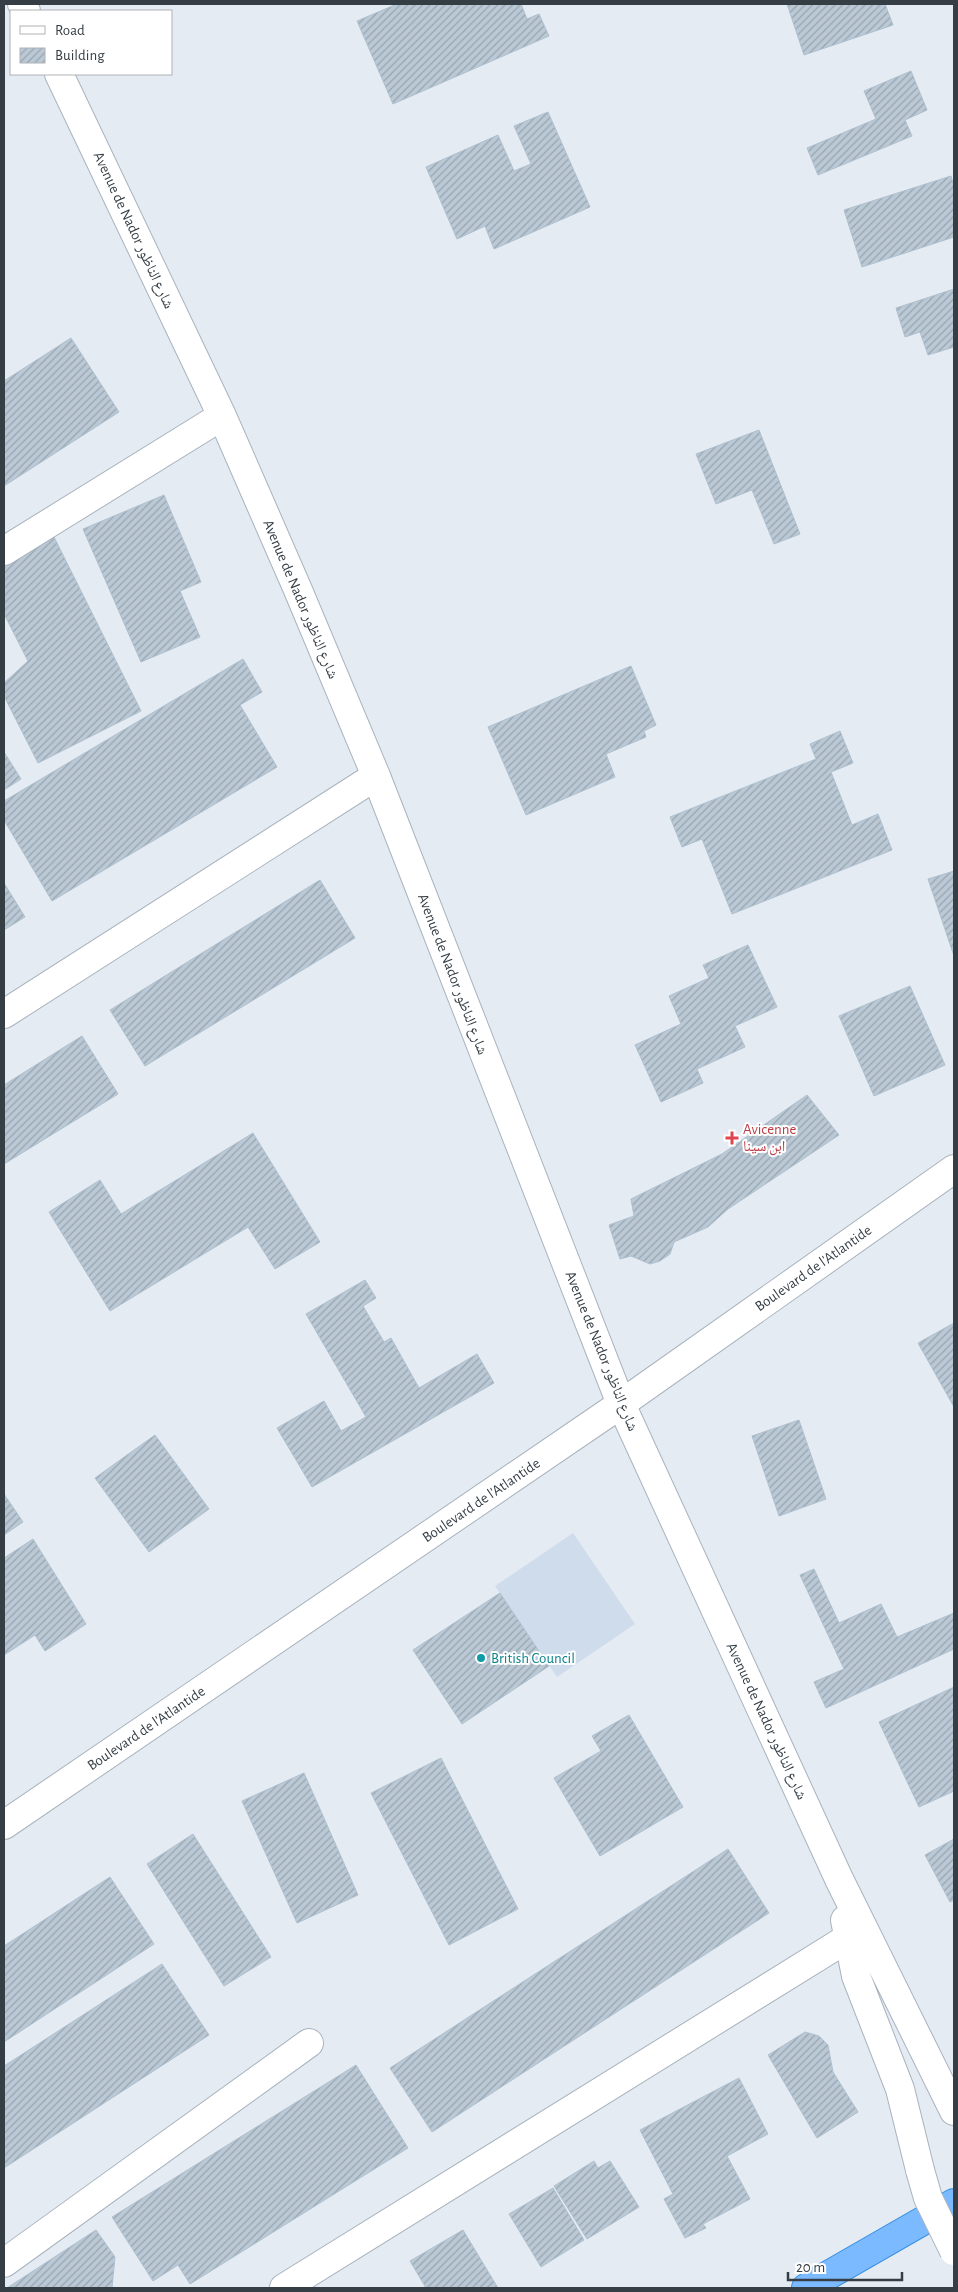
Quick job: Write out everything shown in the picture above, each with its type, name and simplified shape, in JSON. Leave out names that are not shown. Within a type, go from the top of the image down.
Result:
[{"type":"highway","points":[[806,2288],[954,2203]]},
{"type":"street","name":"Avenue de Nador شارع الناظور","points":[[59,75],[222,416],[376,776],[621,1404],[839,1879],[954,2111]]},
{"type":"street","points":[[4,551],[222,416]]},
{"type":"street","points":[[4,1014],[376,776]]},
{"type":"street","name":"Boulevard de l'Atlantide","points":[[4,1825],[621,1404],[954,1169]]},
{"type":"street","name":"Avenue de Nador شارع الناظور","points":[[839,1879],[856,1976],[900,2089],[920,2170],[932,2207],[954,2251]]},
{"type":"street","points":[[284,2288],[848,1938]]},
{"type":"street","points":[[4,2263],[309,2043]]},
{"type":"shaded area","points":[[573,1533],[635,1624],[557,1677],[495,1586]]},
{"type":"building","points":[[397,4],[521,4],[527,19],[539,14],[549,36],[393,104],[357,21]]},
{"type":"building","points":[[787,4],[885,4],[893,25],[804,55]]},
{"type":"building","points":[[911,71],[927,110],[905,120],[912,136],[818,175],[807,148],[876,119],[864,91]]},
{"type":"building","points":[[548,112],[590,207],[494,249],[485,226],[457,239],[426,167],[498,135],[514,171],[531,164],[514,126]]},
{"type":"building","points":[[951,176],[954,187],[954,237],[862,267],[844,210]]},
{"type":"building","points":[[954,289],[954,347],[928,355],[920,332],[905,337],[896,308]]},
{"type":"building","points":[[71,338],[119,412],[4,486],[4,381]]},
{"type":"building","points":[[759,430],[800,534],[774,544],[752,490],[716,504],[696,454]]},
{"type":"building","points":[[164,495],[201,582],[180,591],[200,637],[141,662],[83,529]]},
{"type":"building","points":[[54,537],[141,711],[38,763],[4,696],[4,683],[28,661],[4,614],[4,562]]},
{"type":"building","points":[[243,659],[262,692],[240,705],[277,767],[52,901],[4,820],[4,801]]},
{"type":"building","points":[[631,666],[656,725],[644,731],[646,737],[606,754],[615,777],[526,815],[488,727]]},
{"type":"building","points":[[840,731],[853,763],[831,772],[852,825],[878,814],[892,850],[732,914],[702,839],[682,847],[670,817],[816,759],[810,744]]},
{"type":"building","points":[[4,752],[21,779],[4,790]]},
{"type":"building","points":[[954,871],[954,956],[928,879]]},
{"type":"building","points":[[320,880],[355,938],[145,1066],[110,1010]]},
{"type":"building","points":[[4,883],[25,917],[4,930]]},
{"type":"building","points":[[748,945],[777,1007],[735,1026],[745,1047],[697,1069],[703,1083],[661,1102],[635,1045],[681,1024],[669,996],[709,978],[703,965]]},
{"type":"building","points":[[910,986],[945,1065],[874,1096],[839,1016]]},
{"type":"building","points":[[82,1036],[118,1094],[4,1164],[4,1085]]},
{"type":"building","points":[[807,1095],[839,1135],[728,1209],[708,1227],[674,1242],[670,1254],[660,1261],[650,1264],[631,1256],[620,1259],[609,1225],[634,1216],[631,1199],[722,1154]]},
{"type":"building","points":[[253,1133],[320,1242],[275,1269],[248,1227],[110,1311],[49,1212],[100,1180],[121,1214]]},
{"type":"building","points":[[365,1280],[376,1298],[363,1306],[384,1342],[391,1338],[419,1388],[477,1354],[494,1383],[312,1487],[277,1428],[324,1401],[341,1431],[366,1417],[306,1314]]},
{"type":"building","points":[[954,1323],[954,1407],[918,1343]]},
{"type":"building","points":[[799,1420],[826,1499],[779,1516],[752,1436]]},
{"type":"building","points":[[155,1435],[209,1509],[149,1552],[95,1478]]},
{"type":"building","points":[[4,1494],[23,1522],[4,1535]]},
{"type":"building","points":[[33,1539],[86,1624],[45,1651],[35,1635],[4,1655],[4,1558]]},
{"type":"building","points":[[814,1569],[839,1623],[881,1604],[897,1637],[954,1613],[954,1649],[826,1708],[814,1682],[844,1669],[800,1575]]},
{"type":"building","name":"British Council","points":[[500,1593],[549,1666],[462,1724],[413,1650]]},
{"type":"building","points":[[954,1687],[954,1791],[919,1807],[879,1722]]},
{"type":"building","points":[[629,1715],[683,1807],[600,1856],[554,1778],[601,1751],[592,1736]]},
{"type":"building","points":[[441,1758],[518,1909],[449,1945],[371,1793]]},
{"type":"building","points":[[304,1773],[358,1895],[297,1923],[242,1801]]},
{"type":"building","points":[[193,1834],[271,1957],[224,1986],[147,1864]]},
{"type":"building","points":[[954,1839],[954,1900],[950,1902],[925,1855]]},
{"type":"building","points":[[728,1849],[769,1913],[432,2132],[390,2068]]},
{"type":"building","points":[[110,1877],[154,1944],[4,2042],[4,1946]]},
{"type":"building","points":[[162,1964],[209,2035],[4,2168],[4,2066]]},
{"type":"building","points":[[805,2032],[819,2036],[828,2045],[833,2072],[858,2112],[817,2138],[768,2055]]},
{"type":"building","points":[[356,2065],[408,2148],[190,2284],[178,2265],[153,2281],[112,2217]]},
{"type":"building","points":[[739,2078],[768,2134],[727,2156],[750,2199],[703,2224],[706,2228],[685,2238],[664,2199],[673,2194],[640,2130]]},
{"type":"building","points":[[594,2161],[598,2168],[610,2161],[639,2207],[587,2239],[554,2186]]},
{"type":"building","points":[[553,2188],[584,2240],[541,2267],[509,2214]]},
{"type":"building","points":[[96,2230],[115,2257],[112,2288],[7,2288]]},
{"type":"building","points":[[463,2230],[498,2288],[426,2288],[410,2261]]},
{"type":"place","name":"Avicenne ابن سينا","points":[[732,1138]]},
{"type":"place","name":"British Council","points":[[481,1658]]}]
